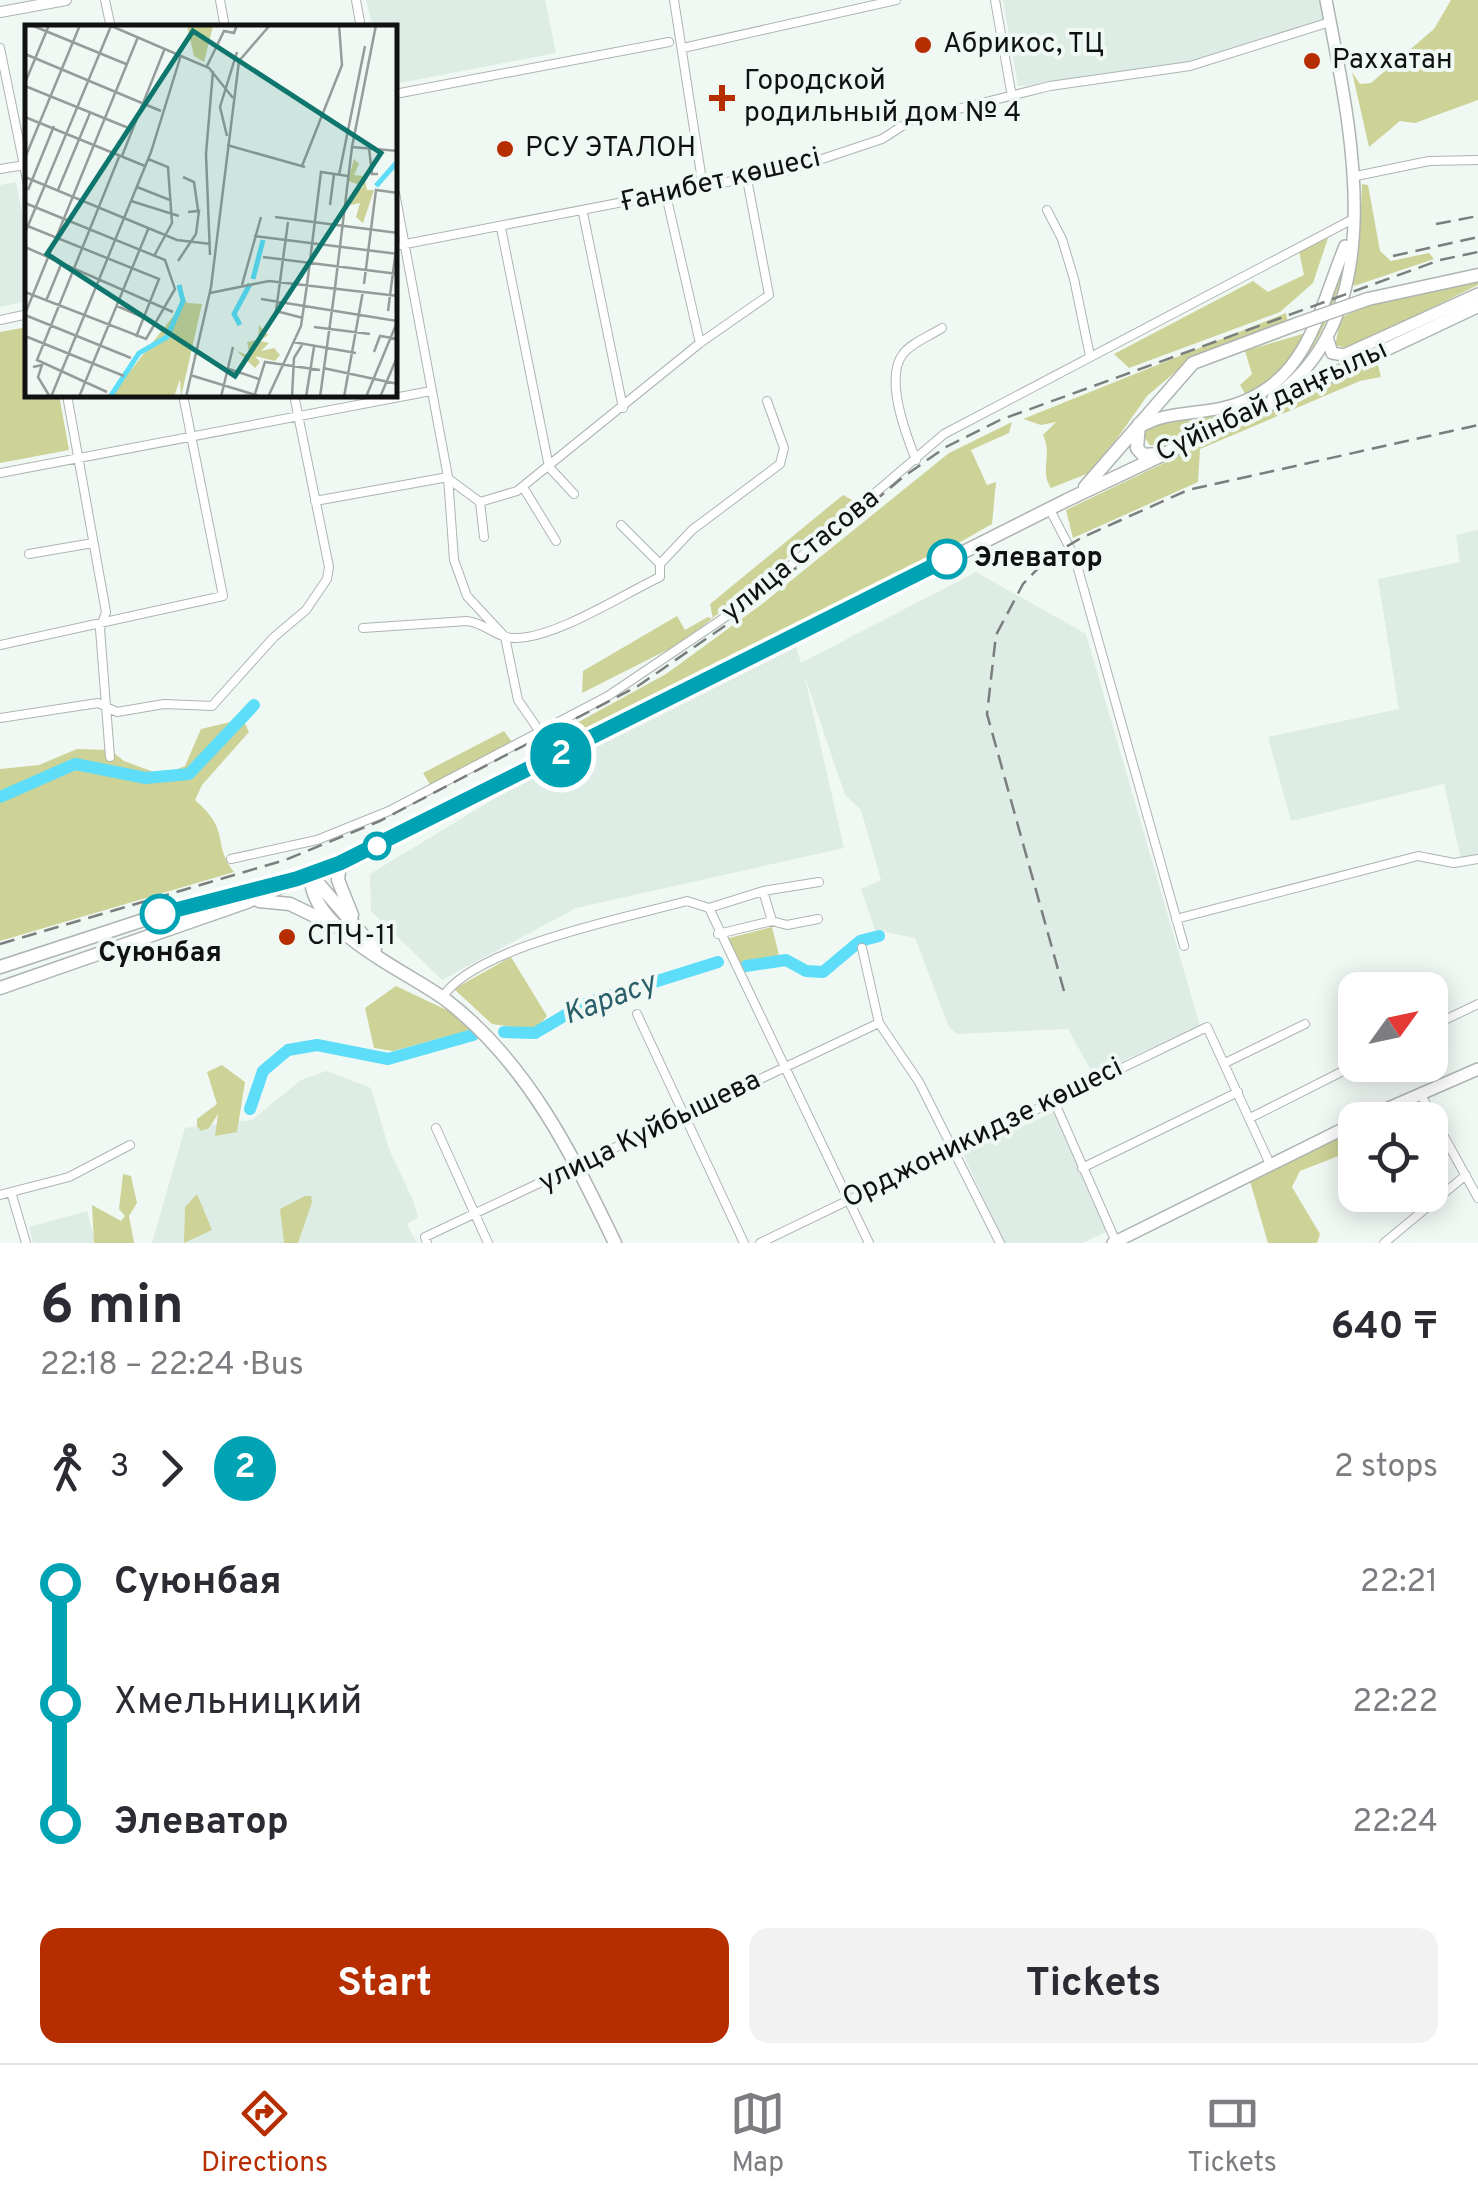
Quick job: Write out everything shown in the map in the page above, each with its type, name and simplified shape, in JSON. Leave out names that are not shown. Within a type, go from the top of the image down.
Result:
[{"type":"main road","points":[[1257,408],[1296,379],[1327,337],[1346,276],[1356,176],[1326,0]]},
{"type":"main road","points":[[1165,452],[1140,452],[1135,442],[1140,422],[1242,403],[1275,384],[1303,355],[1354,221]]},
{"type":"main road","name":"Сүйінбай даңғылы","points":[[1067,500],[1097,476],[1124,439],[1193,364],[1368,299],[1478,274]]},
{"type":"main road","name":"Сүйінбай даңғылы","points":[[311,875],[1257,408],[1478,294]]},
{"type":"main road","name":"Сүйінбай даңғылы","points":[[1327,337],[1332,353],[1344,356],[1478,306]]},
{"type":"main road","points":[[340,863],[338,880],[366,939]]},
{"type":"main road","points":[[0,988],[246,902],[311,875]]},
{"type":"main road","points":[[311,875],[314,897],[343,932]]},
{"type":"main road","points":[[311,875],[388,962]]},
{"type":"main road","points":[[0,967],[168,912],[311,875]]},
{"type":"main road","points":[[246,902],[290,904],[343,932],[472,1022],[517,1073],[578,1167],[615,1243]]},
{"type":"main road","points":[[1399,1102],[1478,1069]]},
{"type":"main road","points":[[1115,1242],[1338,1132]]},
{"type":"street","points":[[0,12],[66,0]]},
{"type":"street","points":[[105,0],[110,25]]},
{"type":"street","points":[[220,0],[224,25]]},
{"type":"street","points":[[356,0],[361,25]]},
{"type":"street","points":[[674,0],[703,187]]},
{"type":"street","points":[[832,0],[834,12]]},
{"type":"street","points":[[682,48],[896,0]]},
{"type":"street","points":[[996,0],[1012,97]]},
{"type":"street","name":"Ғанибет көшесі","points":[[400,245],[788,170],[882,139],[910,121],[1118,73],[1190,66],[1330,22]]},
{"type":"street","points":[[398,93],[668,42]]},
{"type":"street","points":[[0,48],[4,91],[25,162]]},
{"type":"street","points":[[1356,176],[1429,161],[1478,160]]},
{"type":"street","points":[[0,170],[25,165]]},
{"type":"street","points":[[448,476],[456,488],[480,502],[500,499],[523,487],[700,343],[768,296],[746,179]]},
{"type":"street","points":[[666,194],[700,343]]},
{"type":"street","points":[[1047,210],[1074,279],[1090,356]]},
{"type":"street","points":[[583,212],[623,408]]},
{"type":"street","name":"улица Стасова","points":[[230,859],[298,845],[360,823],[648,672],[708,632],[824,540],[944,434],[1354,221]]},
{"type":"street","points":[[501,228],[549,468],[574,494]]},
{"type":"street","points":[[400,245],[448,476],[454,560],[467,596],[506,637],[518,700],[540,732]]},
{"type":"street","points":[[0,320],[25,315]]},
{"type":"street","points":[[916,460],[896,410],[899,361],[904,352],[942,328]]},
{"type":"street","points":[[398,397],[431,391]]},
{"type":"street","points":[[68,398],[104,620],[100,629],[110,757]]},
{"type":"street","points":[[0,645],[223,596],[184,398]]},
{"type":"street","points":[[0,718],[106,704],[117,712],[164,704],[212,706],[274,637],[306,610],[328,579],[327,547],[295,398]]},
{"type":"street","points":[[0,473],[395,398]]},
{"type":"street","points":[[363,628],[467,621],[480,622],[506,637],[518,638],[560,625],[660,577],[660,564],[692,530],[780,464],[784,448],[767,401]]},
{"type":"street","points":[[315,502],[448,476]]},
{"type":"street","points":[[523,487],[556,542]]},
{"type":"street","points":[[480,502],[484,537]]},
{"type":"street","points":[[1049,508],[1075,558],[1184,946]]},
{"type":"street","points":[[620,526],[660,564]]},
{"type":"street","points":[[29,554],[93,542]]},
{"type":"street","points":[[1176,919],[1418,856],[1454,863],[1478,859]]},
{"type":"street","points":[[442,998],[459,978],[524,946],[687,902],[709,908],[763,891],[819,882]]},
{"type":"street","points":[[763,891],[772,920]]},
{"type":"street","points":[[709,908],[718,934],[869,1243]]},
{"type":"street","points":[[718,934],[772,920],[788,925],[818,919]]},
{"type":"street","points":[[862,948],[879,1022],[920,1082],[1000,1243]]},
{"type":"street","points":[[1448,1018],[1478,1004]]},
{"type":"street","points":[[637,1014],[744,1243]]},
{"type":"street","name":"улица Куйбышева","points":[[427,1243],[425,1238],[879,1022]]},
{"type":"street","points":[[1270,1164],[1225,1063],[1305,1024]]},
{"type":"street","name":"Орджоникидзе көшесі","points":[[760,1243],[1208,1027],[1225,1063]]},
{"type":"street","points":[[1250,1118],[1338,1074]]},
{"type":"street","points":[[1082,1168],[1238,1092]]},
{"type":"street","points":[[1420,1092],[1478,1198]]},
{"type":"street","points":[[1054,1101],[1115,1242]]},
{"type":"street","points":[[436,1128],[488,1243]]},
{"type":"street","points":[[0,1195],[69,1177],[130,1145]]},
{"type":"street","points":[[1384,1243],[1466,1175]]},
{"type":"street","points":[[11,1192],[26,1243]]},
{"type":"shaded area","points":[[366,0],[545,0],[556,53],[398,83],[398,25],[372,25]]},
{"type":"shaded area","points":[[1003,0],[1323,0],[1327,22],[1190,66],[1075,83],[1018,86]]},
{"type":"shaded area","points":[[16,182],[25,228],[25,301],[0,307],[0,185]]},
{"type":"shaded area","points":[[1478,530],[1478,856],[1461,859],[1444,784],[1291,821],[1268,737],[1399,709],[1378,579],[1460,562],[1456,535]]},
{"type":"shaded area","points":[[976,572],[1086,634],[1200,1026],[1093,1074],[1068,1029],[957,1034],[949,1027],[915,938],[875,930],[861,889],[881,880],[861,810],[845,795],[804,674],[844,848],[576,908],[442,980],[371,911],[370,874],[507,791],[796,646],[801,663]]},
{"type":"shaded area","points":[[326,1071],[371,1088],[389,1149],[413,1200],[418,1217],[407,1224],[417,1243],[152,1243],[185,1128],[252,1120],[301,1080]]},
{"type":"shaded area","points":[[1054,1112],[1108,1231],[1082,1243],[1004,1243],[963,1154]]},
{"type":"shaded area","points":[[87,1211],[96,1243],[33,1243],[29,1227]]},
{"type":"green space","points":[[1451,0],[1478,0],[1478,100],[1415,123],[1400,121],[1369,147],[1352,72],[1360,84],[1371,83],[1434,29]]},
{"type":"green space","points":[[1362,184],[1368,185],[1380,251],[1391,261],[1429,253],[1434,259],[1354,286],[1350,277],[1360,232]]},
{"type":"green space","points":[[1328,238],[1313,283],[1280,312],[1129,368],[1114,354],[1253,281],[1268,292],[1304,275],[1299,251]]},
{"type":"green space","points":[[1338,275],[1342,275],[1330,313],[1315,343],[1298,367],[1278,386],[1255,403],[1198,432],[1163,447],[1150,445],[1144,437],[1146,428],[1154,424],[1240,408],[1281,383],[1310,346]]},
{"type":"green space","points":[[1478,279],[1478,285],[1349,349],[1335,345],[1341,318],[1357,310]]},
{"type":"green space","points":[[1286,313],[1288,324],[1198,356],[1180,368],[1147,396],[1094,471],[1051,488],[1046,476],[1043,435],[1056,422],[1041,425],[1023,419]]},
{"type":"green space","points":[[25,327],[25,398],[60,398],[69,450],[0,463],[0,332]]},
{"type":"green space","points":[[1306,333],[1282,370],[1246,395],[1240,385],[1252,374],[1245,351]]},
{"type":"green space","points":[[1377,361],[1381,377],[1360,381],[1200,449],[1198,482],[1073,538],[1066,510]]},
{"type":"green space","points":[[1012,422],[1009,433],[971,450],[987,485],[996,482],[992,524],[909,571],[555,750],[553,736],[666,674],[762,604],[949,453]]},
{"type":"green space","points":[[843,495],[856,502],[713,618],[710,604]]},
{"type":"green space","points":[[677,616],[685,630],[708,617],[712,619],[683,642],[582,693],[583,671]]},
{"type":"green space","points":[[243,719],[249,732],[202,785],[195,800],[218,829],[223,853],[234,872],[0,941],[0,769],[39,765],[77,749],[110,750],[124,761],[162,775],[185,766],[201,729]]},
{"type":"green space","points":[[504,731],[512,742],[431,786],[423,773]]},
{"type":"green space","points":[[772,927],[779,955],[736,965],[729,938]]},
{"type":"green space","points":[[511,957],[547,1016],[535,1030],[492,1024],[454,989]]},
{"type":"green space","points":[[396,986],[455,1014],[471,1030],[393,1051],[374,1048],[365,1008]]},
{"type":"green space","points":[[222,1065],[245,1082],[237,1132],[215,1136],[218,1114],[209,1128],[201,1131],[197,1119],[217,1104],[207,1072]]},
{"type":"green space","points":[[1338,1136],[1338,1156],[1300,1171],[1292,1187],[1320,1234],[1317,1243],[1268,1243],[1249,1178],[1265,1176],[1263,1171]]},
{"type":"green space","points":[[123,1174],[131,1176],[137,1203],[129,1216],[134,1243],[94,1243],[92,1205],[121,1221],[125,1216],[119,1209]]},
{"type":"green space","points":[[197,1194],[212,1230],[184,1243],[185,1207]]},
{"type":"green space","points":[[311,1196],[312,1202],[298,1243],[284,1243],[280,1209]]},
{"type":"waterway","points":[[0,797],[75,764],[146,778],[189,774],[254,705]]},
{"type":"waterway","points":[[746,966],[786,960],[806,971],[823,972],[860,941],[879,936]]},
{"type":"waterway","name":"Карасу","points":[[504,1032],[535,1033],[584,1004],[718,962]]},
{"type":"waterway","name":"Карасу","points":[[250,1109],[263,1071],[288,1050],[317,1045],[388,1059],[473,1035]]},
{"type":"railway","points":[[1436,224],[1478,216]]},
{"type":"railway","points":[[1393,256],[1478,237]]},
{"type":"railway","points":[[0,944],[285,860],[380,821],[638,686],[742,614],[903,477],[946,447],[1000,420],[1440,260],[1478,252]]},
{"type":"railway","points":[[1064,991],[987,714],[996,635],[1023,584],[1049,557],[1081,538],[1188,490],[1478,425]]},
{"type":"bus line","name":"2","points":[[160,914],[311,875],[340,863],[947,559]]},
{"type":"place","name":"Абрикос, ТЦ","points":[[923,45]]},
{"type":"place","name":"Раххатан","points":[[1312,61]]},
{"type":"place","name":"Городской родильный дом № 4","points":[[722,98]]},
{"type":"place","name":"РСУ ЭТАЛОН","points":[[505,149]]},
{"type":"place","name":"Элеватор","points":[[947,559]]},
{"type":"place","name":"Суюнбая","points":[[160,914]]},
{"type":"place","name":"СПЧ-11","points":[[287,937]]}]
